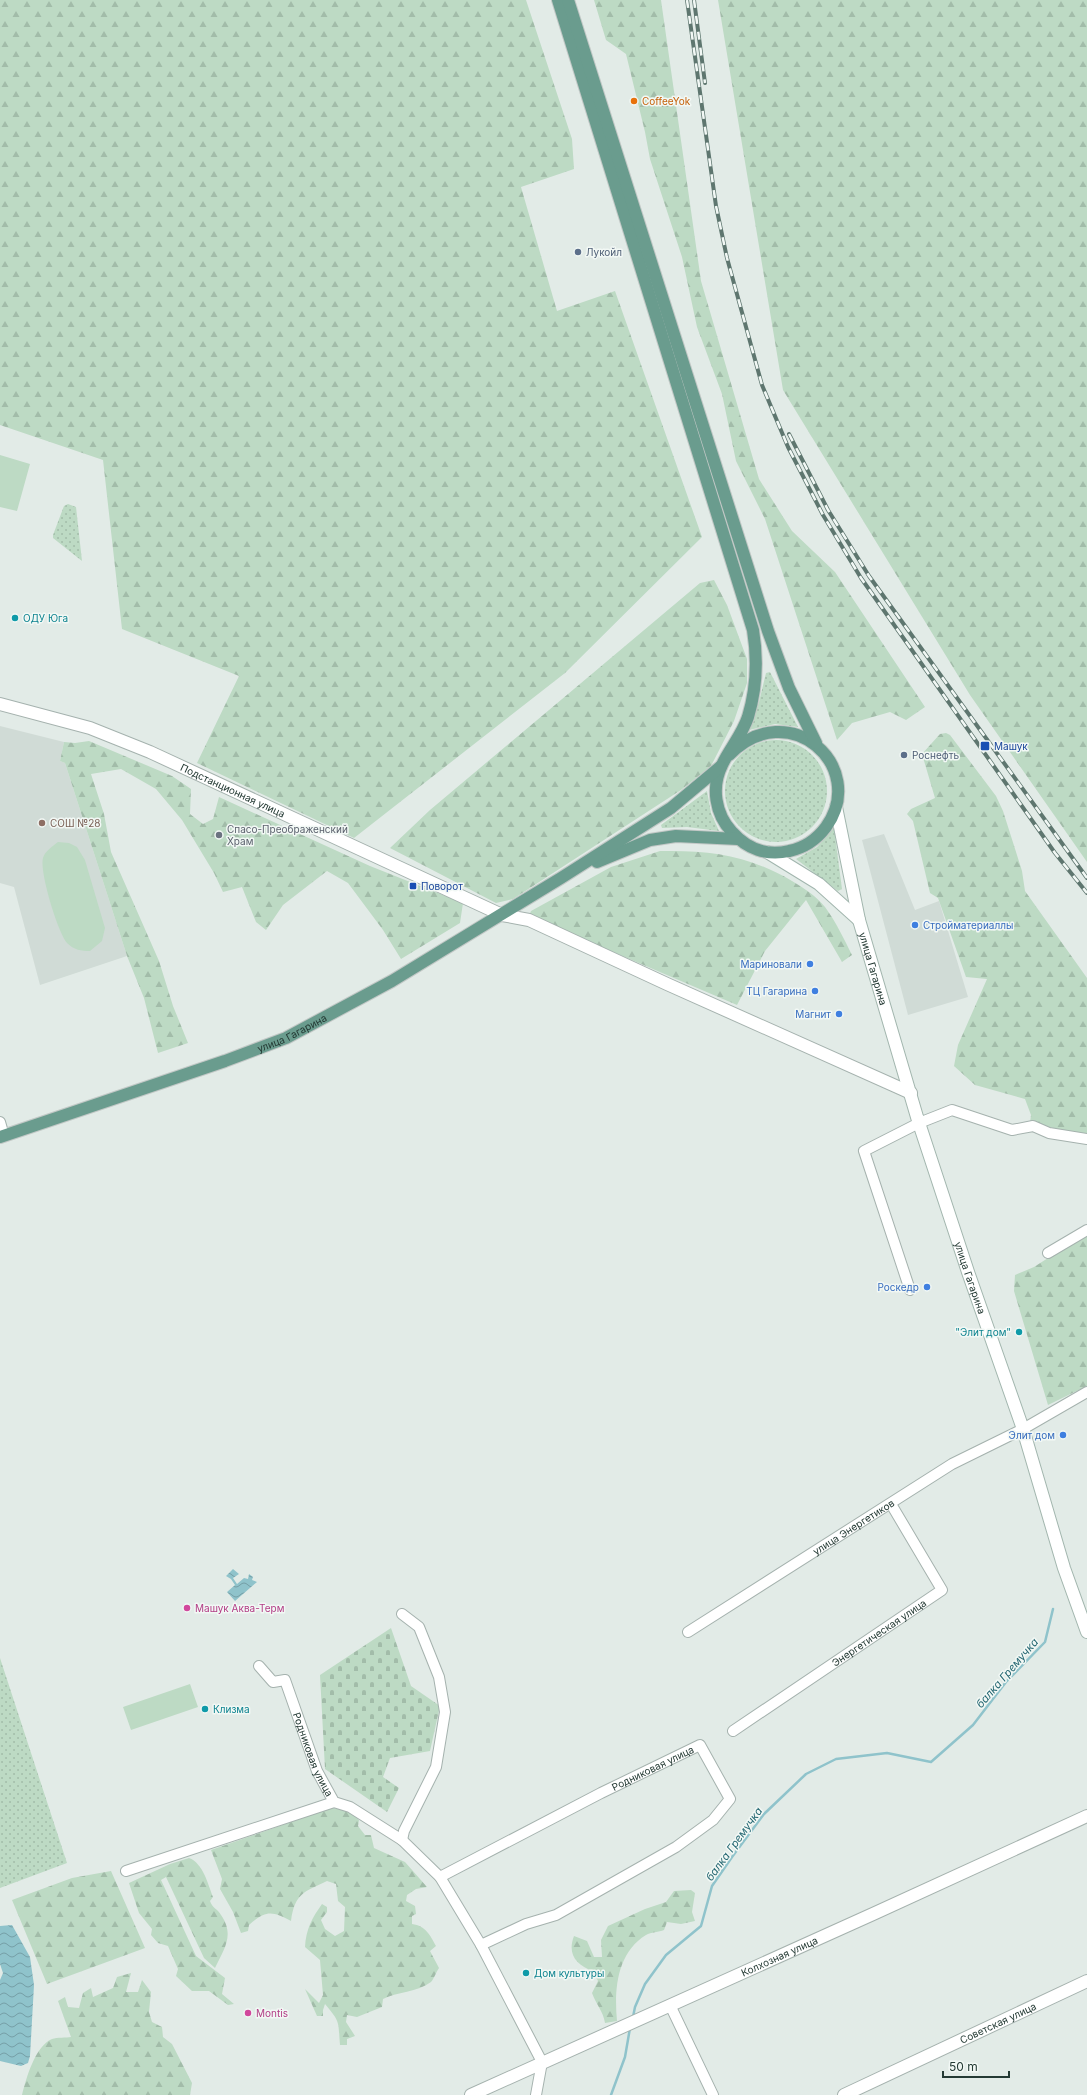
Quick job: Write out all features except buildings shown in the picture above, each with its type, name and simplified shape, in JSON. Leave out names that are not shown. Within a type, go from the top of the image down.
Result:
[{"type":"main road","points":[[558,0],[753,630],[757,663],[753,696],[742,732],[725,760],[717,780],[716,796],[719,812],[727,827],[738,839],[756,849],[767,852],[782,853],[796,850],[810,843],[821,833],[830,821],[836,807],[838,794],[834,772],[829,761],[819,748],[789,688],[768,631],[568,0]]},
{"type":"main road","points":[[561,878],[671,808],[725,760],[739,744],[751,736],[772,732],[794,734],[807,739],[819,748]]},
{"type":"main road","points":[[561,878],[650,840],[676,836],[738,839]]},
{"type":"main road","name":"улица Гагарина","points":[[2,1136],[225,1061],[286,1038],[392,981],[561,878]]},
{"type":"street","name":"Подстанционная улица","points":[[0,704],[90,728],[150,752],[502,915],[529,920],[667,984],[911,1093]]},
{"type":"street","name":"улица Гагарина","points":[[836,807],[859,920],[919,1123],[968,1272],[1023,1429],[1064,1568],[1086,1628]]},
{"type":"street","name":"улица Гагарина","points":[[767,852],[819,884],[859,920]]},
{"type":"street","points":[[910,1290],[864,1151],[919,1123],[952,1110],[1012,1130],[1033,1126],[1049,1133],[1087,1140]]},
{"type":"street","points":[[0,1122],[2,1136]]},
{"type":"street","points":[[1048,1253],[1087,1230]]},
{"type":"street","name":"улица Энергетиков","points":[[688,1632],[952,1464],[1023,1429],[1087,1392]]},
{"type":"street","name":"Энергетическая улица","points":[[733,1731],[942,1590],[891,1504]]},
{"type":"street","points":[[402,1614],[419,1627],[439,1678],[445,1712],[436,1767],[404,1831],[402,1840]]},
{"type":"street","name":"Родниковая улица","points":[[259,1666],[273,1682],[285,1680],[317,1771],[334,1802],[350,1807],[402,1840],[440,1877],[481,1945],[541,2065]]},
{"type":"street","name":"Родниковая улица","points":[[440,1877],[601,1793],[700,1745],[730,1799],[713,1820],[676,1847],[556,1915],[526,1924],[481,1945]]},
{"type":"street","points":[[126,1871],[334,1802]]},
{"type":"street","name":"Колхозная улица","points":[[471,2095],[541,2065],[638,2019],[1087,1816]]},
{"type":"street","name":"Советская улица","points":[[844,2095],[1087,1981]]},
{"type":"street","points":[[670,2005],[713,2095]]},
{"type":"street","points":[[536,2095],[541,2065]]},
{"type":"street","name":"Колхозная улица","points":[[491,2095],[534,2075],[541,2065]]},
{"type":"shaded area","name":"СОШ №28","points":[[0,726],[64,742],[60,761],[65,763],[127,956],[40,985],[14,887],[0,883]]},
{"type":"shaded area","name":"Стройматериаллы","points":[[884,834],[915,910],[939,901],[968,997],[908,1015],[862,840]]},
{"type":"green space","points":[[0,0],[526,0],[572,139],[574,169],[521,187],[557,311],[615,291],[702,537],[565,673],[354,838],[197,763],[239,676],[122,629],[103,460],[0,425]]},
{"type":"green space","points":[[594,0],[661,0],[701,281],[759,479],[792,531],[835,572],[925,707],[906,720],[890,712],[852,723],[837,740],[765,519],[736,461],[722,394],[697,327],[682,257],[650,159],[626,54],[606,40]]},
{"type":"green space","points":[[718,0],[1087,0],[1087,862],[970,695],[783,390]]},
{"type":"green space","points":[[0,455],[30,464],[17,511],[0,507]]},
{"type":"green space","points":[[68,504],[76,507],[82,561],[53,538],[64,506]]},
{"type":"green space","points":[[714,580],[727,605],[747,659],[747,683],[734,721],[711,766],[681,790],[513,899],[496,903],[390,848],[430,810],[700,583]]},
{"type":"green space","points":[[770,672],[798,727],[775,724],[749,730],[759,702],[766,673]]},
{"type":"green space","points":[[946,733],[950,735],[996,796],[1003,811],[1022,871],[1025,891],[1087,978],[1087,1135],[1030,1123],[1031,1115],[1025,1099],[975,1085],[954,1066],[958,1045],[987,979],[966,977],[938,898],[930,893],[913,821],[907,814],[911,809],[935,798],[922,754],[940,734]]},
{"type":"green space","points":[[776,740],[786,741],[805,748],[819,762],[826,781],[826,801],[819,820],[805,834],[786,841],[776,842],[766,841],[747,834],[733,820],[726,801],[725,791],[726,781],[733,762],[747,748],[766,741]]},
{"type":"green space","points":[[89,741],[172,776],[191,789],[190,814],[203,824],[213,819],[219,797],[370,866],[463,903],[460,923],[401,959],[383,930],[348,883],[327,871],[283,905],[266,930],[256,922],[242,887],[223,892],[214,873],[182,820],[156,789],[121,769],[91,774],[104,814],[111,852],[159,961],[173,1006],[188,1043],[158,1053],[144,998],[127,956],[65,763],[60,761],[64,742],[75,743]]},
{"type":"green space","points":[[707,791],[711,813],[719,831],[687,827],[662,828],[661,825]]},
{"type":"green space","points":[[834,828],[842,889],[838,891],[796,859],[817,847]]},
{"type":"green space","points":[[58,842],[69,843],[77,847],[85,860],[105,928],[102,941],[90,951],[78,950],[67,943],[63,937],[50,902],[46,888],[43,858],[47,851]]},
{"type":"green space","points":[[660,851],[712,853],[744,860],[776,872],[801,886],[818,899],[825,907],[836,925],[852,955],[842,962],[806,900],[765,951],[737,1005],[529,916],[531,911],[611,867]]},
{"type":"green space","points":[[1087,1233],[1087,1386],[1048,1405],[1014,1291],[1015,1275],[1034,1267]]},
{"type":"green space","points":[[391,1628],[411,1686],[440,1706],[430,1751],[390,1758],[383,1777],[399,1788],[387,1812],[325,1769],[320,1675]]},
{"type":"green space","points":[[0,1658],[67,1863],[0,1888]]},
{"type":"green space","points":[[190,1684],[198,1707],[131,1730],[123,1707]]},
{"type":"green space","points":[[331,1808],[348,1810],[359,1820],[358,1826],[365,1835],[371,1835],[374,1848],[405,1862],[427,1887],[416,1889],[407,1895],[406,1901],[415,1906],[416,1914],[412,1916],[412,1924],[424,1929],[436,1946],[430,1951],[439,1968],[432,1981],[426,1985],[383,1999],[382,2007],[357,2017],[347,2015],[346,2022],[355,2036],[347,2039],[347,2045],[340,2045],[339,2026],[334,2015],[325,2004],[323,2016],[317,2016],[305,1989],[319,2003],[323,1995],[320,1960],[305,1947],[310,1924],[322,1904],[327,1907],[327,1912],[321,1920],[325,1929],[335,1936],[344,1931],[345,1907],[338,1901],[336,1884],[327,1881],[312,1888],[302,1895],[295,1904],[291,1921],[279,1915],[269,1914],[255,1920],[249,1925],[248,1931],[241,1933],[233,1912],[220,1889],[222,1879],[211,1850]]},
{"type":"green space","points":[[189,1858],[198,1864],[204,1874],[213,1897],[210,1901],[220,1913],[227,1929],[227,1942],[215,1968],[204,1958],[166,1877],[161,1880],[196,1956],[225,1978],[222,1994],[234,2004],[228,2005],[209,1991],[192,1991],[176,1976],[178,1969],[168,1946],[158,1943],[151,1935],[152,1929],[139,1913],[129,1883],[170,1864]]},
{"type":"green space","points":[[111,1871],[145,1948],[47,1984],[12,1900],[72,1878]]},
{"type":"green space","points":[[691,1890],[695,1893],[692,1912],[695,1921],[681,1924],[667,1922],[664,1930],[648,1934],[636,1943],[623,1962],[617,1984],[617,2021],[605,2023],[603,2015],[592,1993],[598,1981],[593,1971],[582,1966],[574,1958],[572,1953],[572,1942],[574,1936],[587,1941],[594,1957],[602,1957],[601,1940],[608,1926],[645,1909],[666,1902],[674,1891]]},
{"type":"green space","points":[[131,1973],[126,1992],[138,1992],[142,1980],[151,1992],[149,2012],[152,2022],[162,2027],[163,2037],[172,2044],[192,2083],[190,2095],[22,2095],[32,2064],[41,2048],[52,2039],[71,2037],[58,2001],[65,1997],[68,2007],[79,2008],[83,1993],[91,1988],[93,1997],[113,1988],[117,1977]]},
{"type":"water","points":[[233,1569],[239,1574],[233,1578],[237,1584],[244,1578],[248,1579],[249,1574],[253,1577],[252,1580],[257,1582],[235,1601],[227,1592],[235,1585],[231,1579],[226,1576]]},
{"type":"water","points":[[12,1925],[30,1957],[34,1985],[30,2056],[28,2063],[21,2066],[0,2061],[0,1980],[3,1973],[0,1964],[0,1926]]},
{"type":"waterway","name":"балка Гремучка","points":[[633,2017],[635,2007],[645,1984],[666,1955],[701,1926],[712,1886],[764,1814],[806,1774],[836,1759],[887,1753],[931,1762],[973,1725],[1006,1682],[1045,1642],[1053,1609]]},
{"type":"waterway","name":"балка Гремучка","points":[[611,2095],[625,2057],[630,2028]]},
{"type":"railway","points":[[687,0],[716,206],[727,258],[762,385],[788,447],[823,515],[861,578],[1055,853],[1087,893]]},
{"type":"railway","points":[[694,0],[705,83]]},
{"type":"railway","points":[[789,434],[828,510],[869,576],[1087,878]]},
{"type":"place","name":"CoffeeYok","points":[[634,101]]},
{"type":"place","name":"Лукойл","points":[[578,252]]},
{"type":"place","name":"ОДУ Юга","points":[[15,618]]},
{"type":"place","name":"Машук","points":[[985,746]]},
{"type":"place","name":"Роснефть","points":[[904,755]]},
{"type":"place","name":"СОШ №28","points":[[42,823]]},
{"type":"place","name":"Спасо-Преображенский Храм","points":[[219,835]]},
{"type":"place","name":"Поворот","points":[[413,886]]},
{"type":"place","name":"Стройматериаллы","points":[[915,925]]},
{"type":"place","name":"Мариновали","points":[[810,964]]},
{"type":"place","name":"ТЦ Гагарина","points":[[815,991]]},
{"type":"place","name":"Магнит","points":[[839,1014]]},
{"type":"place","name":"Роскедр","points":[[927,1287]]},
{"type":"place","name":"\"Элит дом\"","points":[[1019,1332]]},
{"type":"place","name":"Элит дом","points":[[1063,1435]]},
{"type":"place","name":"Машук Аква-Терм","points":[[187,1608]]},
{"type":"place","name":"Клизма","points":[[205,1709]]},
{"type":"place","name":"Дом культуры","points":[[526,1973]]},
{"type":"place","name":"Montis","points":[[248,2013]]}]
